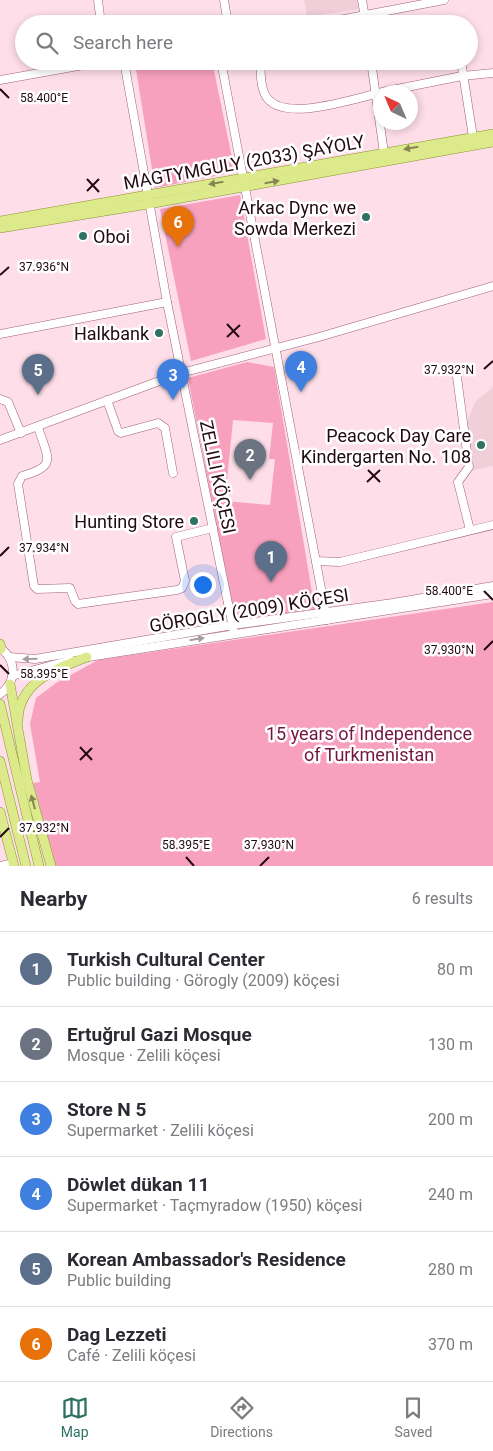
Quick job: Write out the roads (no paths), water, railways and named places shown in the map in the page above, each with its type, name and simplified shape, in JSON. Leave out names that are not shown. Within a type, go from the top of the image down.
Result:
[{"type":"main road","name":"MAGTYMGULY (2033) ŞAÝOLY","points":[[245,182],[384,153],[493,134]]},
{"type":"main road","name":"MAGTYMGULY (2033) ŞAÝOLY","points":[[0,228],[245,182],[493,142]]},
{"type":"main road","name":"MAGTYMGULY (2033) ŞAÝOLY","points":[[0,221],[147,200]]},
{"type":"main road","points":[[18,734],[18,716],[21,705],[36,682],[47,673],[87,657]]},
{"type":"main road","points":[[11,680],[18,734],[27,780],[51,866]]},
{"type":"main road","points":[[0,704],[39,866]]},
{"type":"main road","points":[[0,761],[26,866]]},
{"type":"main road","points":[[0,812],[14,864]]},
{"type":"street","points":[[98,0],[100,15]]},
{"type":"street","points":[[224,0],[226,15]]},
{"type":"street","points":[[362,0],[364,15],[444,0]]},
{"type":"street","points":[[0,80],[55,70]]},
{"type":"street","name":"ZELILI KÖÇESI","points":[[125,70],[147,200],[233,629]]},
{"type":"street","points":[[223,70],[326,616]]},
{"type":"street","points":[[261,70],[265,94],[281,108],[291,109],[327,104],[373,94]]},
{"type":"street","points":[[373,70],[377,85]]},
{"type":"street","points":[[462,70],[473,137]]},
{"type":"street","points":[[418,85],[462,76],[493,73]]},
{"type":"street","points":[[382,130],[384,153]]},
{"type":"street","points":[[0,440],[181,373],[493,286]]},
{"type":"street","points":[[0,334],[167,302]]},
{"type":"street","points":[[457,377],[469,467],[458,482],[470,530]]},
{"type":"street","points":[[0,399],[4,398],[8,402],[21,433]]},
{"type":"street","points":[[107,400],[118,431],[121,433],[158,423],[165,428],[173,473]]},
{"type":"street","points":[[38,427],[48,460],[46,467],[41,471],[22,476],[18,484],[34,586],[37,589],[70,588],[78,604],[177,590],[182,588],[185,582],[176,537],[213,528]]},
{"type":"street","points":[[316,561],[340,562],[493,526]]},
{"type":"street","name":"GÖROGLY (2009) KÖÇESI","points":[[326,616],[493,586]]},
{"type":"street","name":"GÖROGLY (2009) KÖÇESI","points":[[9,657],[35,660],[233,629],[493,594]]},
{"type":"street","name":"GÖROGLY (2009) KÖÇESI","points":[[11,680],[37,668],[233,629]]},
{"type":"street","points":[[0,647],[9,657],[13,668],[11,680],[0,694]]},
{"type":"street","points":[[0,866],[14,864]]},
{"type":"place","name":"Arkac Dync we Sowda Merkezi","points":[[366,217]]},
{"type":"place","name":"Oboi","points":[[83,236]]},
{"type":"place","name":"Dag Lezzeti","points":[[178,247]]},
{"type":"place","name":"Halkbank","points":[[159,333]]},
{"type":"place","name":"Döwlet dükan 11","points":[[301,392]]},
{"type":"place","name":"Korean Ambassador's Residence","points":[[38,395]]},
{"type":"place","name":"Store N 5","points":[[173,400]]},
{"type":"place","name":"Peacock Day Care Kindergarten No. 108","points":[[481,445]]},
{"type":"place","name":"Ertuğrul Gazi Mosque","points":[[250,480]]},
{"type":"place","name":"Hunting Store","points":[[194,521]]},
{"type":"place","name":"Turkish Cultural Center","points":[[271,582]]},
{"type":"park label","name":"15 years of Independence of Turkmenistan","points":[[369,743]]}]
